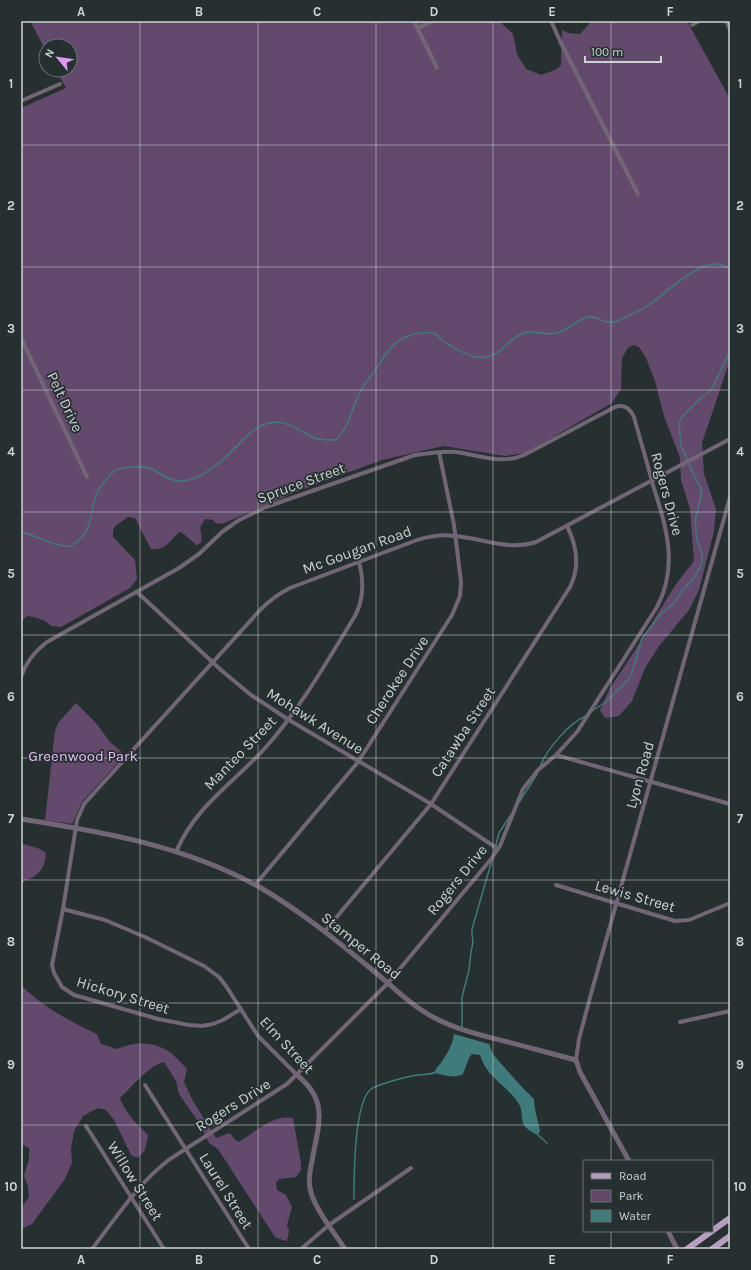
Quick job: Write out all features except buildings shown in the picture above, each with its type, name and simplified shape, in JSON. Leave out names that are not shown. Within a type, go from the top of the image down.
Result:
[{"type":"main road","points":[[713,1230],[730,1218]]},
{"type":"main road","points":[[687,1249],[711,1232]]},
{"type":"main road","points":[[712,1249],[730,1236]]},
{"type":"street","points":[[414,21],[437,68]]},
{"type":"street","points":[[418,28],[433,21]]},
{"type":"street","points":[[551,21],[638,194]]},
{"type":"street","points":[[692,25],[699,21]]},
{"type":"street","points":[[726,21],[730,28]]},
{"type":"street","points":[[21,101],[60,84]]},
{"type":"street","name":"Pelt Drive","points":[[21,338],[87,477]]},
{"type":"street","name":"Spruce Street","points":[[21,677],[26,665],[41,646],[191,560],[230,526],[266,507],[415,455],[439,452],[458,452],[497,460],[511,460],[524,455],[615,407],[622,406],[628,408]]},
{"type":"street","name":"Rogers Drive","points":[[92,1249],[155,1171],[185,1149],[288,1084],[388,983],[488,863],[498,849],[523,789],[538,770],[556,755],[577,732],[658,606],[665,591],[669,574],[669,550],[664,522],[634,417],[631,410],[628,408]]},
{"type":"street","name":"Mc Gougan Road","points":[[76,828],[78,816],[84,804],[263,607],[276,595],[290,588],[424,538],[434,536],[456,536],[509,546],[523,546],[536,542],[730,439]]},
{"type":"street","name":"Cherokee Drive","points":[[255,885],[358,762],[448,622],[456,606],[460,596],[461,582],[456,536],[439,452]]},
{"type":"street","name":"Lyon Road","points":[[576,1060],[581,1032],[616,904],[730,497]]},
{"type":"street","name":"Catawba Street","points":[[325,931],[431,804],[573,581],[576,568],[576,554],[574,543],[567,526]]},
{"type":"street","name":"Manteo Street","points":[[176,852],[185,833],[201,810],[258,755],[289,720],[358,610],[363,590],[363,580],[359,562]]},
{"type":"street","name":"Mohawk Avenue","points":[[137,592],[237,684],[251,695],[358,762],[431,804],[498,849]]},
{"type":"street","points":[[556,755],[730,804]]},
{"type":"street","name":"Stamper Road","points":[[21,819],[130,838],[218,867],[255,885],[325,931],[412,1004],[427,1014],[471,1033],[576,1060]]},
{"type":"street","name":"Hickory Street","points":[[76,828],[52,965],[62,987],[74,995],[158,1019],[189,1025],[202,1026],[213,1024],[241,1009]]},
{"type":"street","name":"Lewis Street","points":[[556,885],[675,921],[689,920],[730,902]]},
{"type":"street","name":"Elm Street","points":[[63,909],[112,923],[145,937],[204,966],[219,977],[234,997],[258,1036],[313,1091],[319,1107],[319,1121],[310,1174],[310,1188],[314,1201],[345,1249]]},
{"type":"street","points":[[680,1022],[730,1011]]},
{"type":"street","points":[[576,1060],[580,1072],[628,1160]]},
{"type":"street","name":"Laurel Street","points":[[145,1085],[249,1249]]},
{"type":"street","name":"Willow Street","points":[[86,1126],[164,1249]]},
{"type":"street","points":[[301,1249],[329,1225],[411,1168]]},
{"type":"street","points":[[668,1232],[677,1249]]},
{"type":"green space","points":[[30,21],[499,21],[513,34],[517,54],[526,69],[541,75],[555,70],[561,65],[562,30],[568,33],[580,34],[592,21],[687,21],[730,99],[730,360],[702,443],[704,474],[716,509],[714,531],[699,590],[689,610],[659,646],[645,668],[632,701],[619,716],[605,718],[600,710],[610,688],[676,584],[694,561],[690,509],[681,480],[680,458],[664,416],[655,381],[646,358],[639,347],[634,345],[628,348],[622,358],[621,389],[612,403],[525,453],[505,456],[444,446],[382,460],[298,491],[222,524],[206,519],[200,528],[202,536],[201,543],[196,545],[180,532],[164,547],[151,549],[135,518],[128,517],[115,526],[113,537],[135,560],[137,579],[130,588],[61,627],[51,626],[45,621],[27,616],[21,622],[21,108],[66,88],[60,78],[78,78],[78,38],[39,38]]},
{"type":"green space","name":"Greenwood Park","points":[[76,703],[96,723],[110,742],[125,755],[82,802],[72,824],[45,820],[55,731],[58,723]]},
{"type":"green space","points":[[23,844],[40,849],[46,853],[43,867],[40,871],[34,877],[24,881],[21,885],[21,845]]},
{"type":"green space","points":[[21,985],[38,1000],[57,1013],[97,1034],[101,1044],[117,1049],[124,1046],[138,1044],[152,1044],[171,1053],[187,1069],[184,1082],[193,1101],[216,1138],[230,1133],[235,1140],[239,1142],[271,1121],[286,1117],[293,1118],[301,1170],[296,1177],[279,1179],[276,1183],[277,1190],[286,1195],[292,1207],[287,1225],[289,1231],[287,1241],[275,1237],[218,1149],[209,1143],[200,1124],[179,1094],[176,1081],[164,1062],[146,1072],[120,1098],[132,1118],[148,1135],[145,1150],[138,1158],[131,1155],[114,1120],[106,1110],[98,1108],[83,1116],[74,1131],[71,1149],[72,1163],[65,1179],[32,1224],[21,1229],[21,1207],[29,1197],[28,1186],[24,1176],[29,1159],[29,1148],[21,1144]]},
{"type":"water","points":[[454,1034],[489,1044],[497,1059],[534,1099],[540,1131],[538,1135],[530,1131],[523,1123],[520,1106],[517,1101],[489,1072],[480,1055],[472,1054],[463,1074],[449,1076],[435,1073],[449,1049]]},
{"type":"waterway","points":[[21,532],[54,544],[71,546],[79,540],[87,530],[96,495],[104,481],[115,470],[130,467],[145,467],[150,468],[167,478],[178,481],[189,480],[202,475],[215,467],[253,431],[269,423],[275,422],[287,424],[314,438],[322,440],[335,440],[344,430],[364,384],[391,347],[401,339],[409,336],[432,333],[463,353],[477,357],[491,356],[523,333],[532,332],[552,334],[560,332],[588,317],[595,317],[611,323],[620,320],[647,306],[693,272],[709,265],[720,264],[730,269]]},
{"type":"waterway","points":[[592,711],[607,701],[628,680],[632,673],[642,638],[660,615],[674,603],[681,592],[694,578],[702,563],[702,555],[697,539],[695,521],[701,496],[701,487],[696,480],[681,446],[679,423],[683,416],[709,392],[714,385],[730,350]]},
{"type":"waterway","points":[[540,767],[547,753],[559,737],[573,724],[586,716]]},
{"type":"waterway","points":[[520,801],[537,774]]},
{"type":"waterway","points":[[494,852],[499,833],[510,816]]},
{"type":"waterway","points":[[462,1027],[462,997],[469,970],[473,942],[472,929],[492,860]]},
{"type":"waterway","points":[[354,1199],[356,1143],[360,1112],[369,1091],[377,1086],[392,1081],[436,1072]]},
{"type":"waterway","points":[[538,1135],[547,1143]]}]
